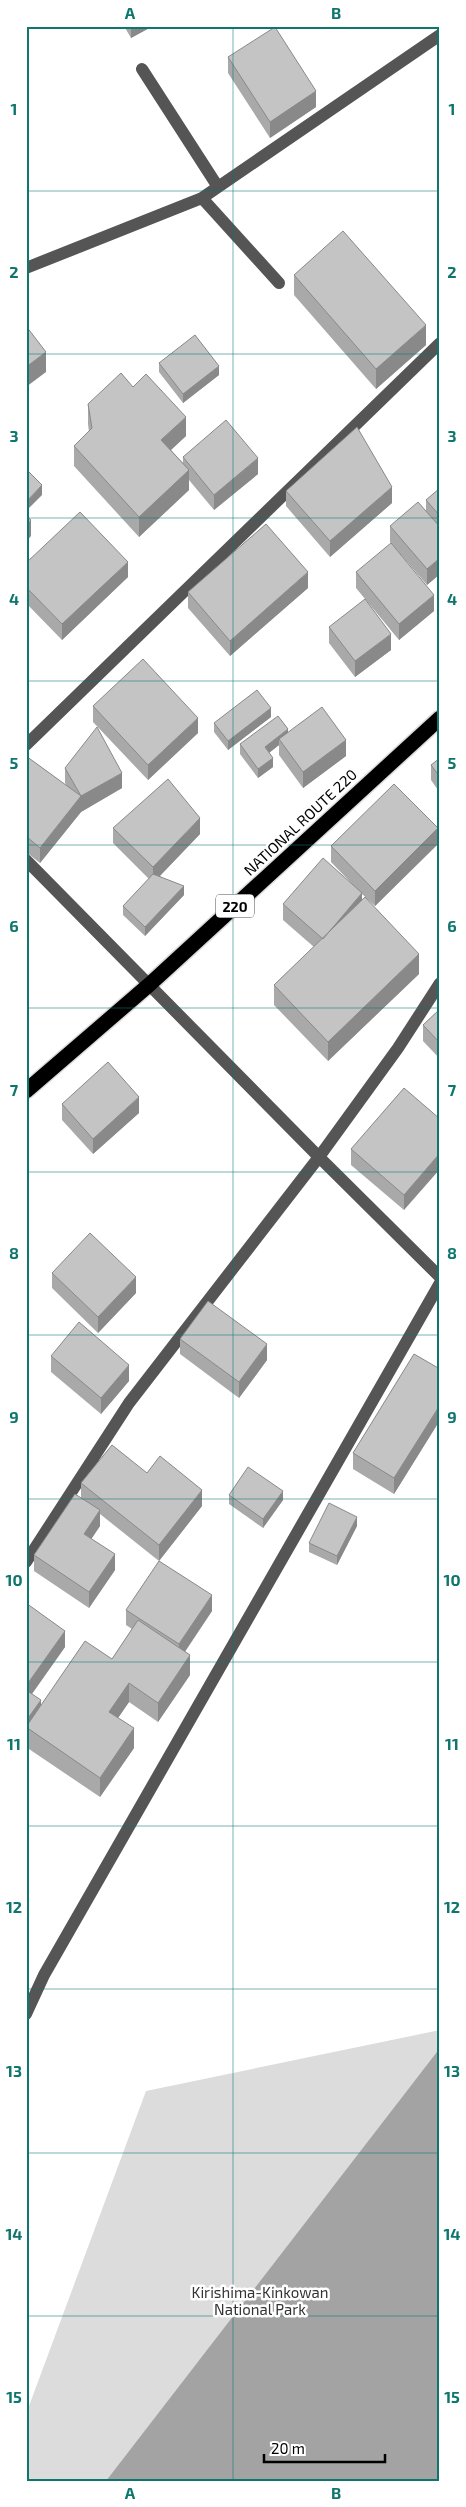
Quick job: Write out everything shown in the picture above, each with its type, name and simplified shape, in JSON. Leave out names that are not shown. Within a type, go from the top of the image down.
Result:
[{"type":"highway","name":"NATIONAL ROUTE 220","points":[[26,1091],[150,984],[440,718]]},
{"type":"street","points":[[26,268],[202,198],[440,35]]},
{"type":"street","points":[[142,69],[218,186]]},
{"type":"street","points":[[202,198],[278,283]]},
{"type":"street","points":[[26,745],[440,343]]},
{"type":"street","points":[[26,860],[440,1277]]},
{"type":"street","points":[[26,1562],[129,1403],[319,1156],[398,1048],[440,982]]},
{"type":"street","points":[[26,2014],[44,1975],[440,1283]]},
{"type":"green space","name":"Kirishima-Kinkowan National Park","points":[[440,2030],[440,2481],[26,2481],[26,2414],[146,2091]]},
{"type":"shaded area","points":[[440,2048],[440,2481],[106,2481]]},
{"type":"building","points":[[275,27],[316,91],[270,122],[228,57]]},
{"type":"building","points":[[343,231],[426,325],[376,369],[294,275]]},
{"type":"building","points":[[26,326],[46,352],[26,367]]},
{"type":"building","points":[[195,335],[219,366],[183,394],[159,363]]},
{"type":"building","points":[[121,373],[133,387],[146,374],[186,417],[161,440],[189,470],[139,517],[74,446],[92,428],[88,404]]},
{"type":"building","points":[[226,420],[258,458],[214,495],[183,457]]},
{"type":"building","points":[[357,427],[392,487],[330,541],[286,491]]},
{"type":"building","points":[[26,469],[42,485],[26,502]]},
{"type":"building","points":[[440,488],[440,516],[426,500]]},
{"type":"building","points":[[418,502],[440,527],[440,558],[427,569],[390,526]]},
{"type":"building","points":[[80,512],[128,562],[62,624],[26,587],[26,563]]},
{"type":"building","points":[[26,516],[31,520],[26,526]]},
{"type":"building","points":[[266,524],[308,572],[230,641],[188,592]]},
{"type":"building","points":[[391,543],[434,595],[399,624],[356,572]]},
{"type":"building","points":[[365,599],[391,634],[355,661],[329,627]]},
{"type":"building","points":[[143,659],[198,718],[148,765],[93,706]]},
{"type":"building","points":[[257,690],[271,708],[228,741],[214,723]]},
{"type":"building","points":[[322,707],[346,740],[303,772],[279,739]]},
{"type":"building","points":[[278,716],[288,729],[265,747],[273,758],[258,769],[240,744]]},
{"type":"building","points":[[97,727],[122,773],[81,796],[65,768]]},
{"type":"building","points":[[26,756],[81,796],[40,848],[26,836]]},
{"type":"building","points":[[440,758],[440,777],[431,765]]},
{"type":"building","points":[[168,779],[200,818],[153,867],[113,828]]},
{"type":"building","points":[[394,784],[438,828],[375,891],[331,846]]},
{"type":"building","points":[[323,858],[362,893],[323,939],[283,904]]},
{"type":"building","points":[[153,874],[184,886],[145,927],[123,906]]},
{"type":"building","points":[[365,897],[419,954],[328,1042],[274,985]]},
{"type":"building","points":[[440,1009],[440,1043],[423,1025]]},
{"type":"building","points":[[108,1062],[139,1097],[93,1139],[62,1104]]},
{"type":"building","points":[[404,1088],[440,1119],[440,1153],[404,1195],[351,1149]]},
{"type":"building","points":[[90,1233],[136,1277],[98,1317],[52,1273]]},
{"type":"building","points":[[208,1301],[267,1344],[239,1382],[180,1339]]},
{"type":"building","points":[[79,1322],[129,1365],[101,1398],[51,1356]]},
{"type":"building","points":[[414,1354],[440,1369],[440,1405],[394,1478],[353,1453]]},
{"type":"building","points":[[112,1445],[147,1473],[160,1456],[202,1490],[159,1545],[81,1483]]},
{"type":"building","points":[[248,1467],[283,1491],[263,1519],[229,1495]]},
{"type":"building","points":[[75,1494],[100,1510],[84,1534],[115,1554],[89,1592],[34,1555]]},
{"type":"building","points":[[329,1503],[357,1517],[337,1556],[309,1543]]},
{"type":"building","points":[[159,1561],[212,1595],[179,1644],[126,1610]]},
{"type":"building","points":[[26,1603],[65,1631],[26,1686]]},
{"type":"building","points":[[138,1620],[190,1655],[158,1703],[129,1683],[109,1712],[134,1728],[100,1778],[26,1727],[85,1641],[112,1659]]},
{"type":"building","points":[[26,1690],[41,1700],[26,1721]]}]
